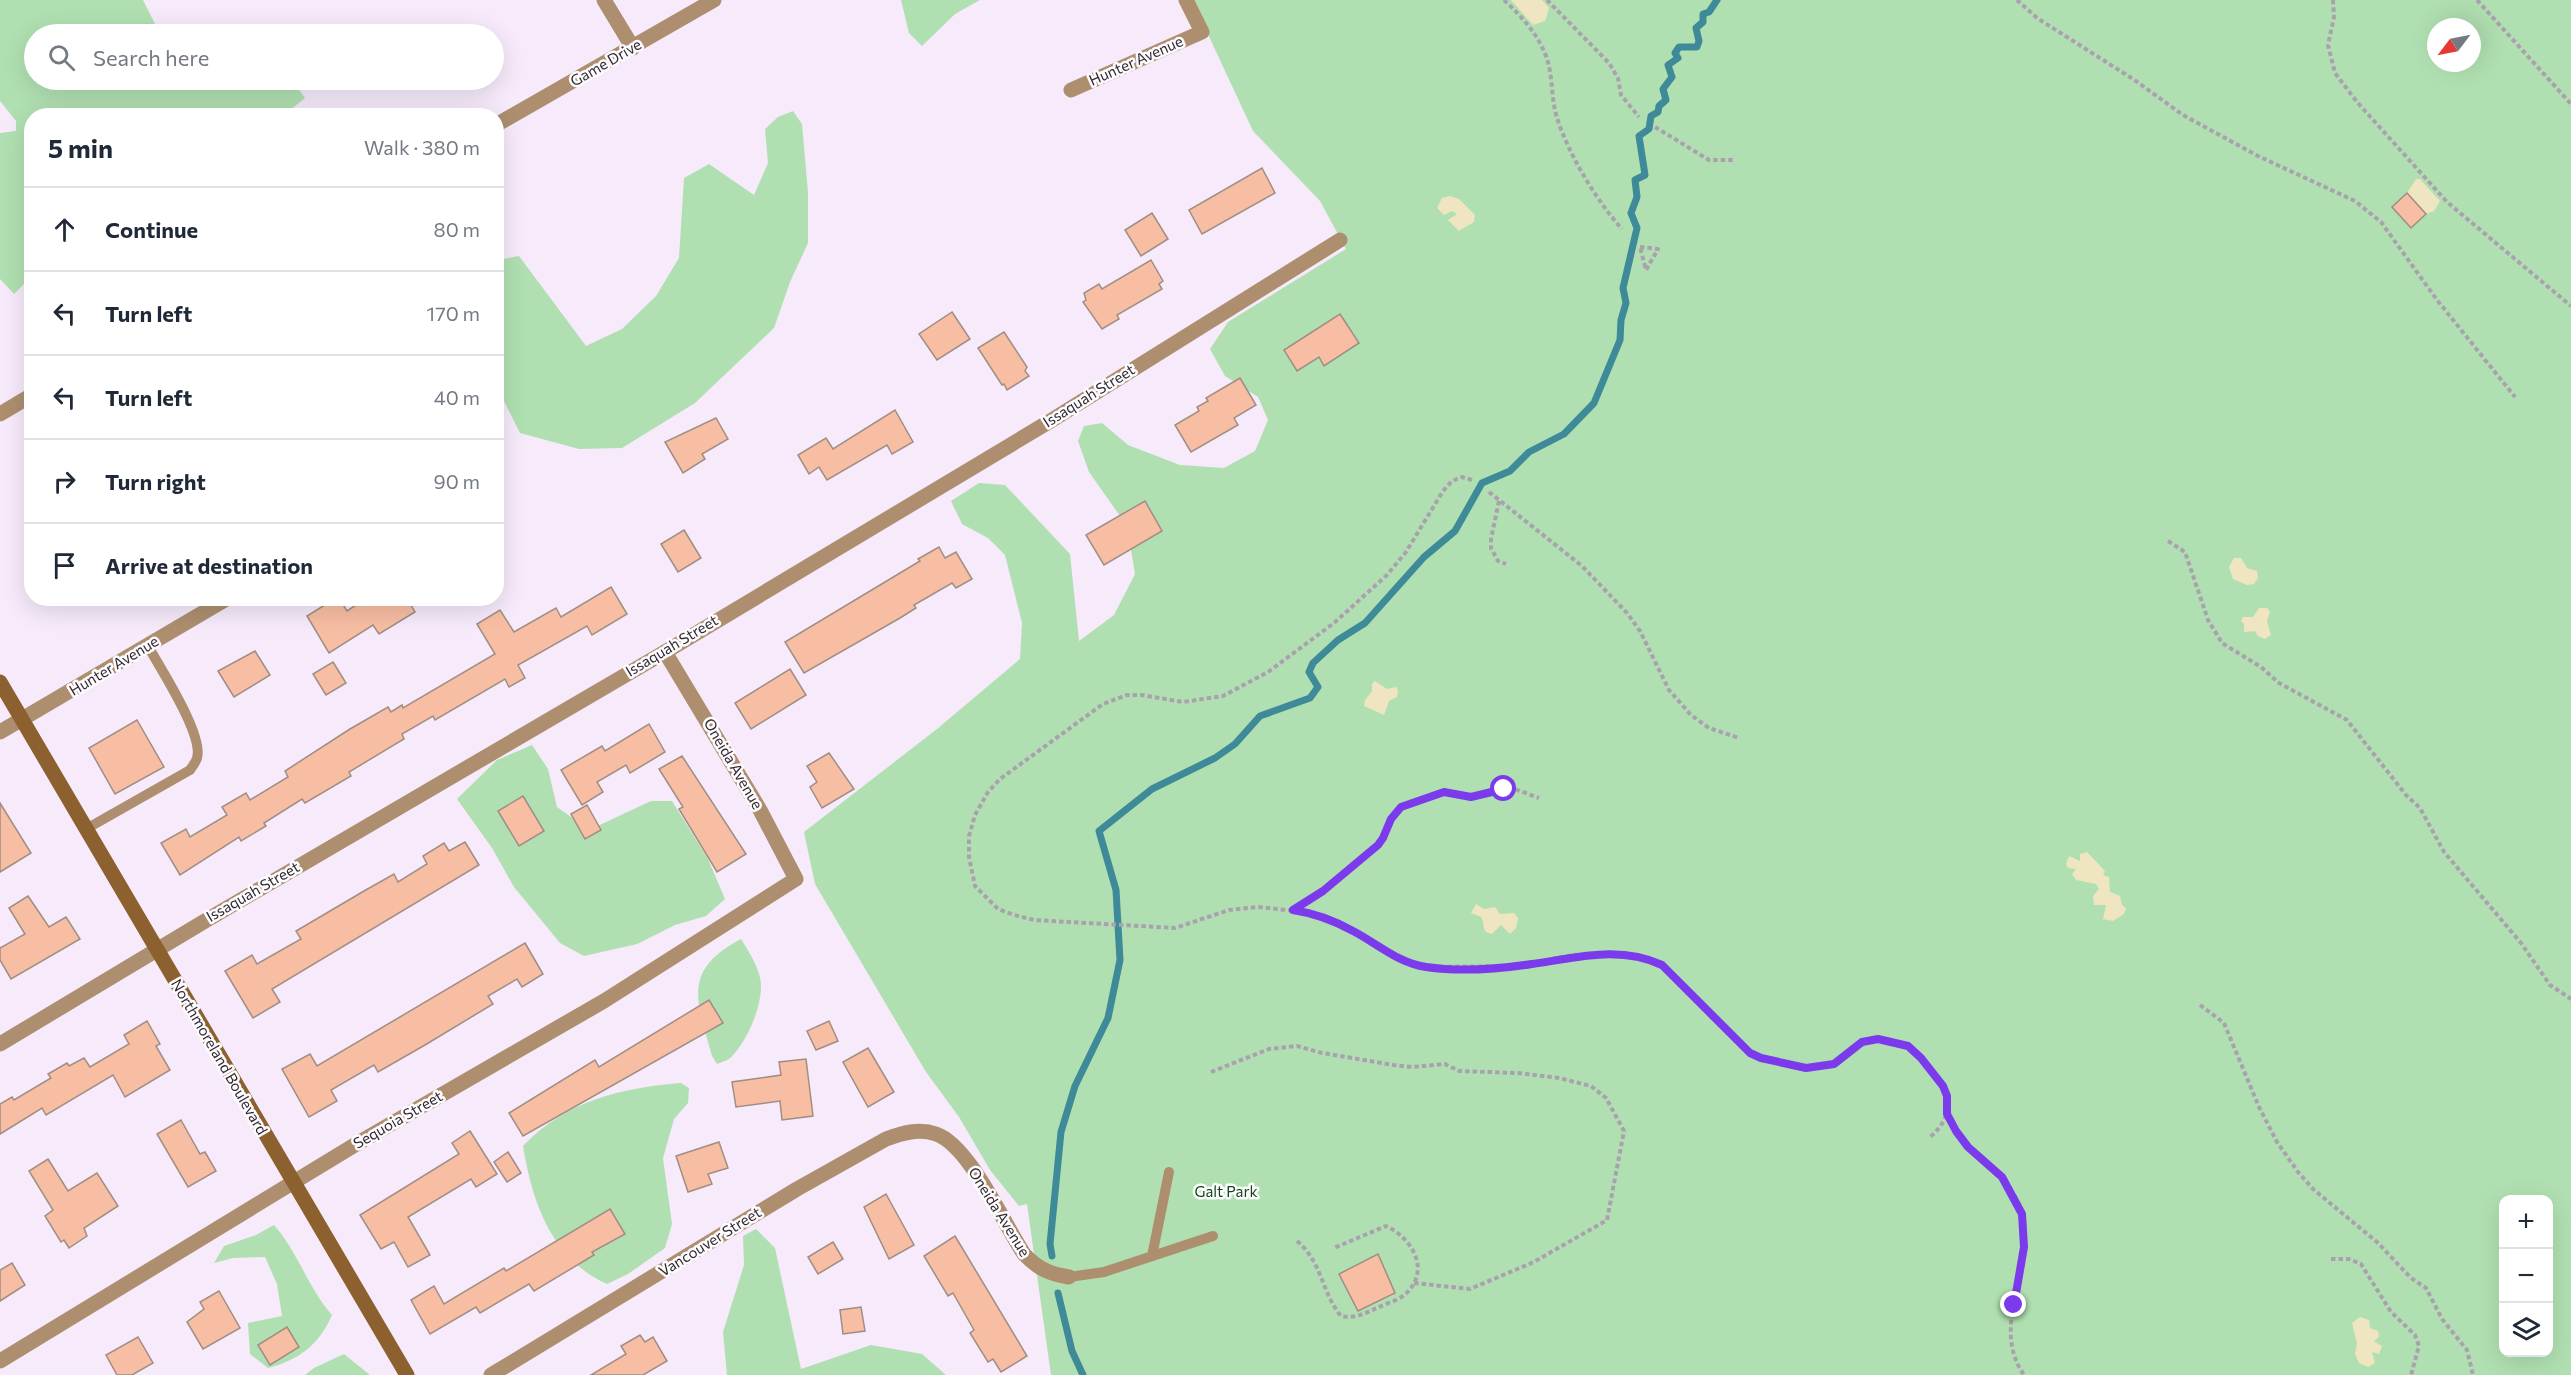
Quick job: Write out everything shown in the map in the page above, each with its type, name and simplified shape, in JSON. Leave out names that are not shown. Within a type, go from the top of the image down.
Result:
[{"type":"street","points":[[604,0],[633,48]]},
{"type":"street","name":"Game Drive","points":[[504,121],[714,0]]},
{"type":"street","name":"Hunter Avenue","points":[[1071,90],[1202,32],[1186,0]]},
{"type":"street","name":"Issaquah Street","points":[[0,1044],[665,652],[1052,420],[1340,240]]},
{"type":"street","points":[[0,414],[24,400]]},
{"type":"street","name":"Hunter Avenue","points":[[0,732],[215,606]]},
{"type":"street","name":"Oneida Avenue","points":[[665,652],[760,810],[796,879]]},
{"type":"street","name":"Northmoreland Boulevard","points":[[0,682],[407,1375]]},
{"type":"street","name":"Sequoia Street","points":[[0,1361],[364,1140],[604,1001],[796,879]]},
{"type":"street","name":"Vancouver Street","points":[[491,1375],[797,1189],[886,1139],[921,1131],[937,1134]]},
{"type":"street","name":"Oneida Avenue","points":[[937,1134],[957,1147],[967,1160],[1015,1240],[1034,1265],[1050,1274],[1069,1277]]},
{"type":"lane","points":[[86,829],[190,770],[198,757],[196,739],[183,708],[148,646]]},
{"type":"lane","points":[[1152,1256],[1168,1172]]},
{"type":"lane","points":[[1069,1277],[1104,1272],[1213,1236]]},
{"type":"path","points":[[1504,0],[1538,38],[1548,60],[1558,120],[1591,187],[1604,209],[1622,229]]},
{"type":"path","points":[[1547,0],[1610,63],[1618,78],[1621,95],[1640,117]]},
{"type":"path","points":[[2017,0],[2037,18],[2133,79],[2183,115],[2258,156],[2355,201],[2387,229],[2437,300],[2515,397]]},
{"type":"path","points":[[2333,0],[2334,17],[2328,45],[2335,73],[2357,102],[2447,202],[2571,306]]},
{"type":"path","points":[[2477,0],[2571,104]]},
{"type":"path","points":[[1655,127],[1708,160],[1735,160]]},
{"type":"path","points":[[1640,248],[1658,249],[1646,270],[1643,259],[1640,248]]},
{"type":"path","points":[[1472,480],[1462,477],[1452,481],[1443,490],[1406,552],[1387,575],[1334,623],[1268,672],[1224,696],[1183,702],[1127,695],[1103,704],[1000,779],[987,792],[975,816],[969,836],[970,872],[975,886],[984,898],[998,909],[1034,920],[1175,928],[1229,910],[1258,907],[1293,910],[1337,924],[1401,960],[1425,967],[1511,966],[1584,955],[1646,958],[1662,965],[1750,1053],[1761,1058],[1806,1068],[1834,1064],[1862,1042],[1878,1039],[1908,1046],[1943,1086],[1947,1096],[1947,1114],[1942,1124],[1929,1138]]},
{"type":"path","points":[[1489,492],[1582,566],[1627,613],[1640,631],[1670,690],[1691,715],[1709,728],[1739,738]]},
{"type":"path","points":[[1499,501],[1491,548],[1498,561],[1506,564]]},
{"type":"path","points":[[2168,541],[2186,552],[2208,620],[2222,643],[2279,683],[2348,720],[2406,795],[2420,808],[2444,852],[2521,943],[2550,985],[2571,999]]},
{"type":"path","points":[[1293,910],[1323,891],[1378,845],[1391,819],[1401,807],[1444,792],[1471,797],[1494,790],[1512,788],[1539,798]]},
{"type":"path","points":[[2200,1005],[2224,1023],[2259,1107],[2277,1142],[2298,1172],[2313,1189],[2377,1242],[2411,1278],[2426,1288],[2442,1319],[2467,1350],[2474,1375]]},
{"type":"path","points":[[1210,1072],[1269,1049],[1297,1046],[1322,1053],[1402,1066],[1445,1064],[1459,1071],[1518,1072],[1559,1078],[1591,1086],[1606,1098],[1624,1131],[1607,1220],[1534,1262],[1470,1289],[1414,1283]]},
{"type":"path","points":[[1947,1114],[1968,1147],[2002,1177],[2022,1214],[2024,1247],[2010,1324],[2015,1358],[2024,1375]]},
{"type":"path","points":[[1297,1241],[1310,1252],[1336,1310],[1341,1316],[1357,1316],[1394,1301],[1414,1283],[1419,1265],[1417,1256],[1399,1232],[1386,1226],[1334,1248]]},
{"type":"path","points":[[2331,1259],[2349,1259],[2361,1264],[2391,1312],[2415,1335],[2419,1346],[2411,1375]]},
{"type":"green space","points":[[0,0],[143,0],[155,24],[24,24],[24,90],[299,90],[305,98],[293,108],[24,108],[24,284],[14,294],[0,279],[0,133],[16,131],[16,121],[0,101]]},
{"type":"green space","points":[[901,0],[980,0],[955,14],[922,46],[909,33]]},
{"type":"green space","name":"Galt Park","points":[[1192,0],[2571,0],[2571,1375],[1051,1375],[1027,1204],[1019,1206],[990,1170],[959,1117],[926,1072],[815,884],[804,832],[937,729],[1020,659],[1022,623],[1005,555],[988,538],[962,524],[951,501],[979,483],[1005,485],[1070,554],[1079,641],[1114,615],[1135,574],[1127,526],[1089,472],[1078,441],[1084,426],[1102,423],[1128,445],[1180,465],[1224,468],[1255,451],[1268,420],[1258,397],[1225,376],[1210,349],[1228,322],[1346,249],[1320,201],[1253,131]]},
{"type":"green space","points":[[793,111],[802,124],[808,193],[808,243],[790,282],[774,328],[695,403],[622,448],[579,449],[520,433],[504,401],[504,259],[519,256],[586,346],[622,329],[656,296],[679,258],[684,178],[709,164],[754,195],[768,163],[765,129],[778,117]]},
{"type":"green space","points":[[532,745],[548,769],[557,807],[589,830],[651,801],[672,801],[708,859],[725,899],[706,916],[675,925],[637,944],[584,956],[560,943],[514,887],[492,848],[457,799],[497,760]]},
{"type":"green space","points":[[741,939],[759,974],[761,986],[759,1004],[744,1041],[730,1058],[717,1064],[712,1056],[702,1019],[698,989],[709,963]]},
{"type":"green space","points":[[681,1083],[689,1088],[688,1103],[674,1119],[663,1158],[672,1224],[665,1248],[628,1274],[607,1284],[572,1260],[558,1244],[547,1226],[532,1187],[523,1146],[557,1118],[595,1100],[616,1093]]},
{"type":"green space","points":[[274,1225],[332,1315],[321,1335],[307,1350],[289,1361],[268,1368],[250,1354],[248,1323],[282,1316],[277,1284],[265,1257],[233,1258],[214,1263],[224,1246],[256,1235]]},
{"type":"green space","points":[[756,1229],[775,1248],[801,1369],[871,1345],[922,1354],[946,1375],[727,1375],[723,1332],[744,1265],[743,1236]]},
{"type":"green space","points":[[344,1354],[370,1375],[305,1375],[314,1368]]},
{"type":"sand","points":[[1511,0],[1542,0],[1549,8],[1545,21],[1533,25]]},
{"type":"sand","points":[[2416,179],[2420,179],[2440,201],[2434,211],[2426,214],[2407,193]]},
{"type":"sand","points":[[1450,196],[1459,199],[1475,215],[1474,222],[1459,231],[1448,220],[1457,214],[1452,211],[1444,215],[1437,208],[1442,198]]},
{"type":"sand","points":[[2234,558],[2241,558],[2247,568],[2257,571],[2258,578],[2254,584],[2247,585],[2233,579],[2229,567]]},
{"type":"sand","points":[[2259,608],[2267,608],[2270,612],[2267,621],[2271,635],[2265,639],[2258,636],[2255,631],[2244,632],[2244,624],[2241,621],[2243,617],[2253,617]]},
{"type":"sand","points":[[1375,681],[1387,689],[1396,687],[1398,690],[1397,697],[1389,701],[1384,715],[1364,706]]},
{"type":"sand","points":[[2087,852],[2105,871],[2103,875],[2109,877],[2110,892],[2120,896],[2122,905],[2126,908],[2124,914],[2113,921],[2103,919],[2106,905],[2094,905],[2093,896],[2099,889],[2096,884],[2076,880],[2072,874],[2076,869],[2068,868],[2066,864],[2069,856],[2080,861],[2080,854]]},
{"type":"sand","points":[[1476,904],[1484,909],[1495,907],[1500,914],[1514,913],[1518,918],[1516,928],[1510,934],[1501,925],[1492,934],[1486,932],[1481,917],[1471,913]]},
{"type":"sand","points":[[2360,1317],[2369,1320],[2370,1328],[2378,1331],[2379,1337],[2374,1341],[2382,1346],[2379,1354],[2372,1352],[2375,1363],[2368,1367],[2359,1363],[2355,1354],[2357,1343],[2352,1323]]},
{"type":"building","points":[[1262,168],[1275,193],[1202,234],[1189,210]]},
{"type":"building","points":[[2407,193],[2426,214],[2411,228],[2392,207]]},
{"type":"building","points":[[1152,213],[1168,239],[1141,256],[1125,230]]},
{"type":"building","points":[[1151,260],[1163,281],[1159,284],[1162,289],[1117,315],[1119,319],[1102,329],[1083,302],[1086,300],[1084,293],[1099,284],[1102,289]]},
{"type":"building","points":[[952,312],[970,339],[937,360],[919,334]]},
{"type":"building","points":[[1340,314],[1359,343],[1324,366],[1319,357],[1297,371],[1284,350]]},
{"type":"building","points":[[1004,332],[1027,367],[1025,371],[1029,376],[1007,390],[978,348]]},
{"type":"building","points":[[1240,378],[1256,405],[1234,418],[1238,425],[1191,452],[1175,425],[1199,411],[1197,407],[1208,401],[1206,398]]},
{"type":"building","points":[[895,410],[913,442],[892,454],[887,445],[827,480],[819,467],[809,474],[798,455],[826,438],[833,449]]},
{"type":"building","points":[[716,418],[728,439],[702,454],[705,459],[683,473],[665,442]]},
{"type":"building","points":[[1145,501],[1162,531],[1104,565],[1086,535]]},
{"type":"building","points":[[684,530],[701,558],[678,572],[661,544]]},
{"type":"building","points":[[939,547],[945,558],[956,552],[972,579],[956,588],[952,583],[914,605],[916,608],[900,618],[804,673],[785,642],[920,561],[918,559]]},
{"type":"building","points":[[611,587],[627,614],[592,635],[587,626],[518,665],[525,678],[509,687],[505,679],[435,720],[433,716],[402,734],[404,739],[349,772],[351,776],[305,803],[302,799],[264,823],[266,826],[241,841],[239,837],[180,875],[161,843],[186,829],[190,837],[227,815],[222,807],[246,793],[250,800],[288,777],[285,771],[350,729],[388,707],[391,712],[402,705],[403,708],[495,654],[477,624],[500,610],[514,632],[556,608],[561,617]]},
{"type":"building","points":[[323,606],[344,606],[347,611],[355,606],[412,606],[415,612],[379,634],[373,625],[329,653],[307,616]]},
{"type":"building","points":[[255,651],[270,675],[234,697],[218,671]]},
{"type":"building","points":[[333,662],[346,683],[326,695],[313,674]]},
{"type":"building","points":[[790,669],[806,695],[751,729],[735,703]]},
{"type":"building","points":[[137,720],[164,767],[115,794],[89,748]]},
{"type":"building","points":[[649,724],[665,752],[630,773],[626,765],[597,782],[603,792],[582,805],[561,770],[602,746],[605,751]]},
{"type":"building","points":[[829,753],[854,789],[822,808],[810,787],[817,782],[807,766]]},
{"type":"building","points":[[682,756],[746,854],[717,872],[679,809],[683,807],[659,769]]},
{"type":"building","points":[[523,796],[544,831],[519,846],[498,811]]},
{"type":"building","points":[[0,803],[31,853],[0,872]]},
{"type":"building","points":[[587,805],[601,830],[585,839],[571,814]]},
{"type":"building","points":[[465,842],[479,865],[272,989],[280,1002],[253,1018],[225,971],[252,955],[257,964],[301,939],[296,931],[394,874],[398,882],[427,864],[423,856],[444,843],[449,851]]},
{"type":"building","points":[[28,896],[49,927],[66,917],[80,939],[11,979],[0,960],[0,948],[25,934],[9,908]]},
{"type":"building","points":[[525,943],[543,974],[522,987],[517,979],[488,996],[493,1004],[425,1045],[378,1072],[374,1065],[331,1090],[337,1101],[309,1117],[282,1069],[310,1054],[317,1066]]},
{"type":"building","points":[[709,1000],[723,1023],[523,1136],[509,1113],[595,1060],[599,1067]]},
{"type":"building","points":[[147,1021],[160,1044],[156,1046],[170,1070],[125,1097],[113,1075],[46,1115],[42,1108],[0,1134],[0,1104],[12,1097],[14,1100],[51,1078],[48,1074],[67,1063],[69,1066],[84,1058],[90,1067],[129,1044],[124,1035]]},
{"type":"building","points":[[829,1021],[838,1041],[816,1050],[807,1031]]},
{"type":"building","points":[[868,1048],[894,1092],[868,1107],[843,1062]]},
{"type":"building","points":[[806,1059],[813,1116],[782,1120],[780,1101],[736,1107],[732,1082],[781,1075],[779,1062]]},
{"type":"building","points":[[181,1120],[200,1154],[205,1152],[216,1171],[188,1187],[157,1134]]},
{"type":"building","points":[[470,1131],[497,1174],[476,1187],[471,1179],[408,1217],[430,1255],[408,1267],[394,1242],[381,1249],[360,1215],[459,1154],[452,1143]]},
{"type":"building","points":[[719,1142],[728,1168],[708,1174],[712,1184],[688,1192],[676,1156]]},
{"type":"building","points":[[508,1152],[521,1173],[507,1182],[494,1162]]},
{"type":"building","points":[[48,1159],[68,1191],[97,1173],[118,1206],[84,1228],[87,1236],[69,1248],[64,1240],[61,1242],[45,1216],[53,1210],[29,1171]]},
{"type":"building","points":[[886,1194],[914,1245],[889,1259],[864,1207]]},
{"type":"building","points":[[610,1209],[625,1234],[592,1252],[594,1255],[534,1291],[529,1284],[480,1313],[476,1307],[430,1334],[411,1300],[434,1286],[444,1304],[504,1268],[506,1271]]},
{"type":"building","points":[[955,1236],[1027,1356],[1001,1372],[993,1359],[988,1362],[970,1333],[974,1330],[953,1293],[948,1296],[924,1256]]},
{"type":"building","points":[[833,1242],[843,1259],[818,1274],[808,1257]]},
{"type":"building","points":[[1378,1254],[1395,1293],[1358,1311],[1339,1274]]},
{"type":"building","points":[[12,1263],[25,1285],[0,1301],[0,1270]]},
{"type":"building","points":[[219,1291],[240,1328],[203,1349],[187,1322],[204,1309],[200,1302]]},
{"type":"building","points":[[861,1307],[865,1331],[843,1334],[840,1310]]},
{"type":"building","points":[[287,1327],[299,1347],[270,1365],[258,1345]]},
{"type":"building","points":[[640,1335],[645,1342],[653,1337],[667,1361],[643,1375],[591,1375],[626,1354],[621,1346]]},
{"type":"building","points":[[138,1337],[153,1363],[132,1375],[117,1375],[106,1355]]},
{"type":"waterway","points":[[1052,1256],[1050,1244],[1061,1132],[1075,1086],[1108,1018],[1120,960],[1116,890],[1099,831],[1152,789],[1215,758],[1235,744],[1260,716],[1310,698],[1318,687],[1309,672],[1313,663],[1338,640],[1365,623],[1424,557],[1455,531],[1482,483],[1510,471],[1529,452],[1564,434],[1594,403],[1620,340],[1621,320],[1626,303],[1623,288],[1637,228],[1631,213],[1637,197],[1635,180],[1645,175],[1639,136],[1649,129],[1651,116],[1658,112],[1659,106],[1666,100],[1663,89],[1672,77],[1668,65],[1678,58],[1675,53],[1679,47],[1697,47],[1699,41],[1696,28],[1703,22],[1703,14],[1709,12],[1717,0]]},
{"type":"waterway","points":[[1058,1293],[1072,1351],[1083,1375]]},
{"type":"route","points":[[1504,789],[1471,797],[1444,792],[1401,807],[1391,819],[1378,845],[1309,902],[1293,910],[1305,912],[1353,931],[1401,960],[1425,967],[1460,969],[1511,966],[1574,955],[1628,955],[1646,958],[1662,965],[1750,1053],[1782,1063],[1806,1068],[1834,1064],[1862,1042],[1878,1039],[1895,1041],[1908,1046],[1921,1058],[1943,1086],[1947,1096],[1947,1114],[1956,1131],[1968,1147],[2002,1177],[2022,1214],[2025,1231],[2024,1247],[2014,1305]]}]
